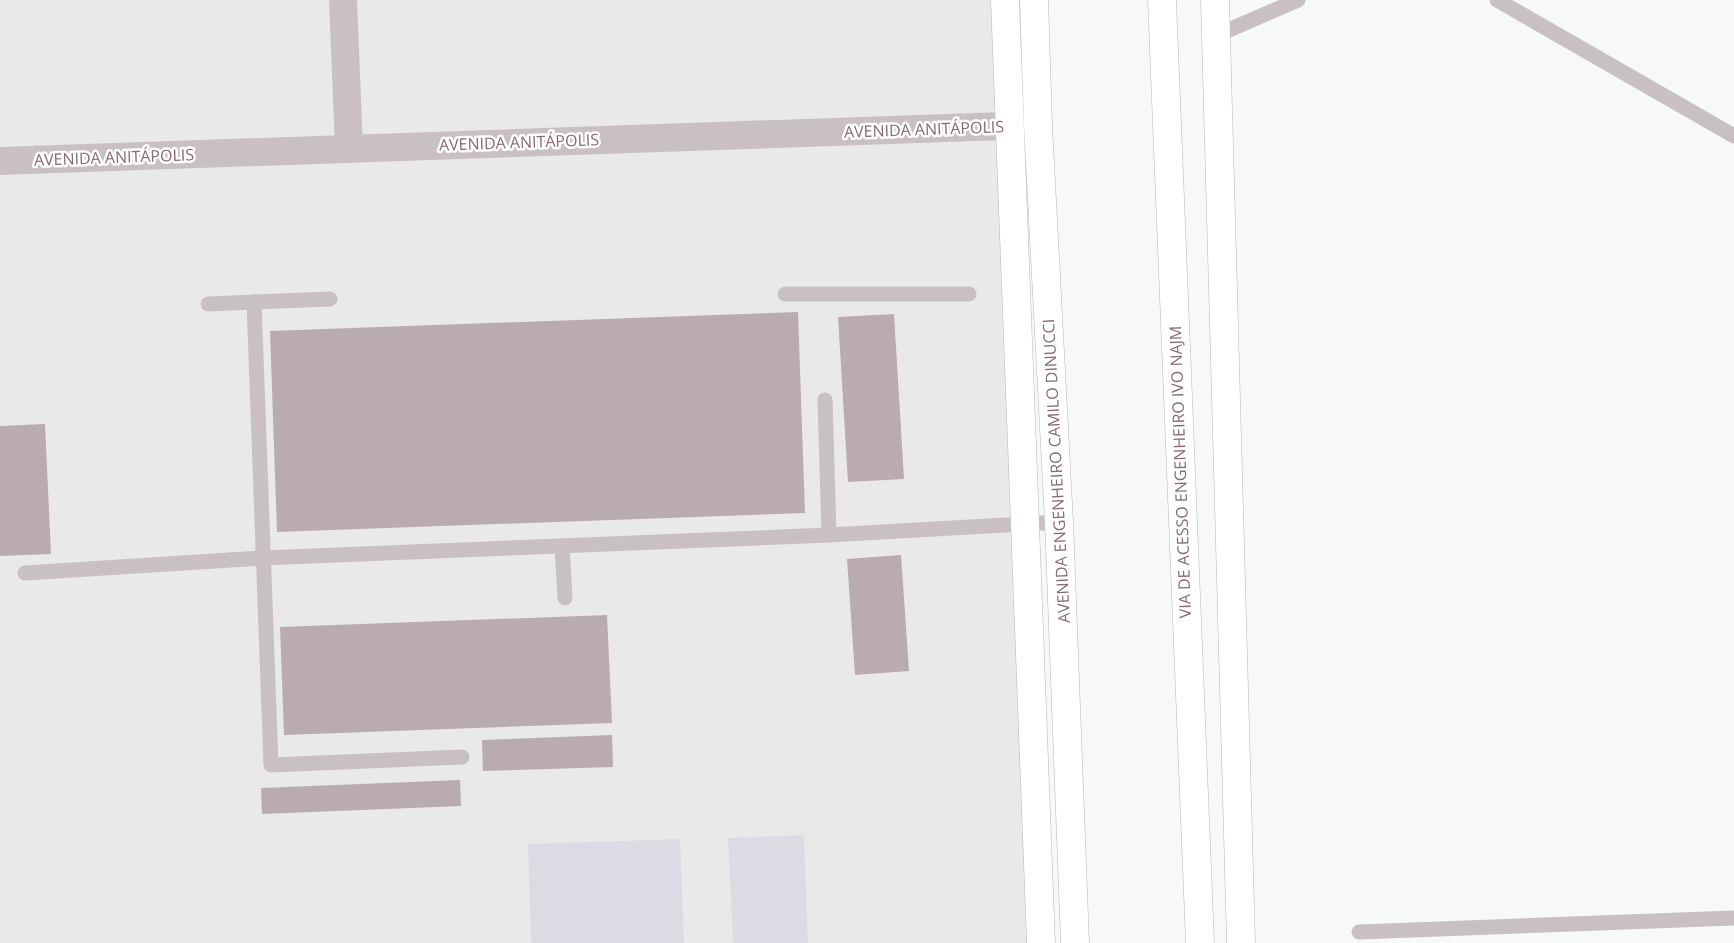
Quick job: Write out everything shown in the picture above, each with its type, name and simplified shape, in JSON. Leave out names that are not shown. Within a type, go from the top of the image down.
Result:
[{"type":"street","points":[[344,0],[349,148]]},
{"type":"street","name":"AVENIDA ENGENHEIRO CAMILO DINUCCI","points":[[1005,0],[1041,943]]},
{"type":"street","name":"AVENIDA ENGENHEIRO CAMILO DINUCCI","points":[[1034,0],[1038,125],[1059,522],[1075,943]]},
{"type":"street","name":"VIA DE ACESSO ENGENHEIRO IVO NAJM","points":[[1162,0],[1200,943]]},
{"type":"street","points":[[1215,0],[1241,943]]},
{"type":"street","name":"AVENIDA ANITÁPOLIS","points":[[0,161],[1038,125]]},
{"type":"lane","points":[[1215,36],[1298,0]]},
{"type":"lane","points":[[1497,0],[1734,136]]},
{"type":"lane","points":[[785,294],[969,294]]},
{"type":"lane","points":[[208,304],[330,299]]},
{"type":"lane","points":[[254,302],[271,765],[462,756]]},
{"type":"lane","points":[[825,400],[829,535]]},
{"type":"lane","points":[[25,573],[262,558],[829,535],[1059,522]]},
{"type":"lane","points":[[562,546],[565,598]]},
{"type":"lane","points":[[1359,932],[1734,918]]},
{"type":"shaded area","points":[[0,0],[991,0],[1033,943],[0,943]]},
{"type":"shaded area","points":[[804,835],[808,943],[733,943],[728,838]]},
{"type":"shaded area","points":[[680,839],[684,943],[531,943],[528,844]]},
{"type":"building","points":[[798,312],[805,513],[277,532],[270,331]]},
{"type":"building","points":[[894,314],[904,479],[848,482],[838,317]]},
{"type":"building","points":[[45,424],[51,554],[0,556],[0,426]]},
{"type":"building","points":[[901,555],[909,671],[855,675],[847,559]]},
{"type":"building","points":[[607,615],[612,723],[284,735],[280,627]]},
{"type":"building","points":[[612,735],[613,767],[483,771],[482,740]]},
{"type":"building","points":[[460,780],[461,806],[262,814],[261,788]]}]
